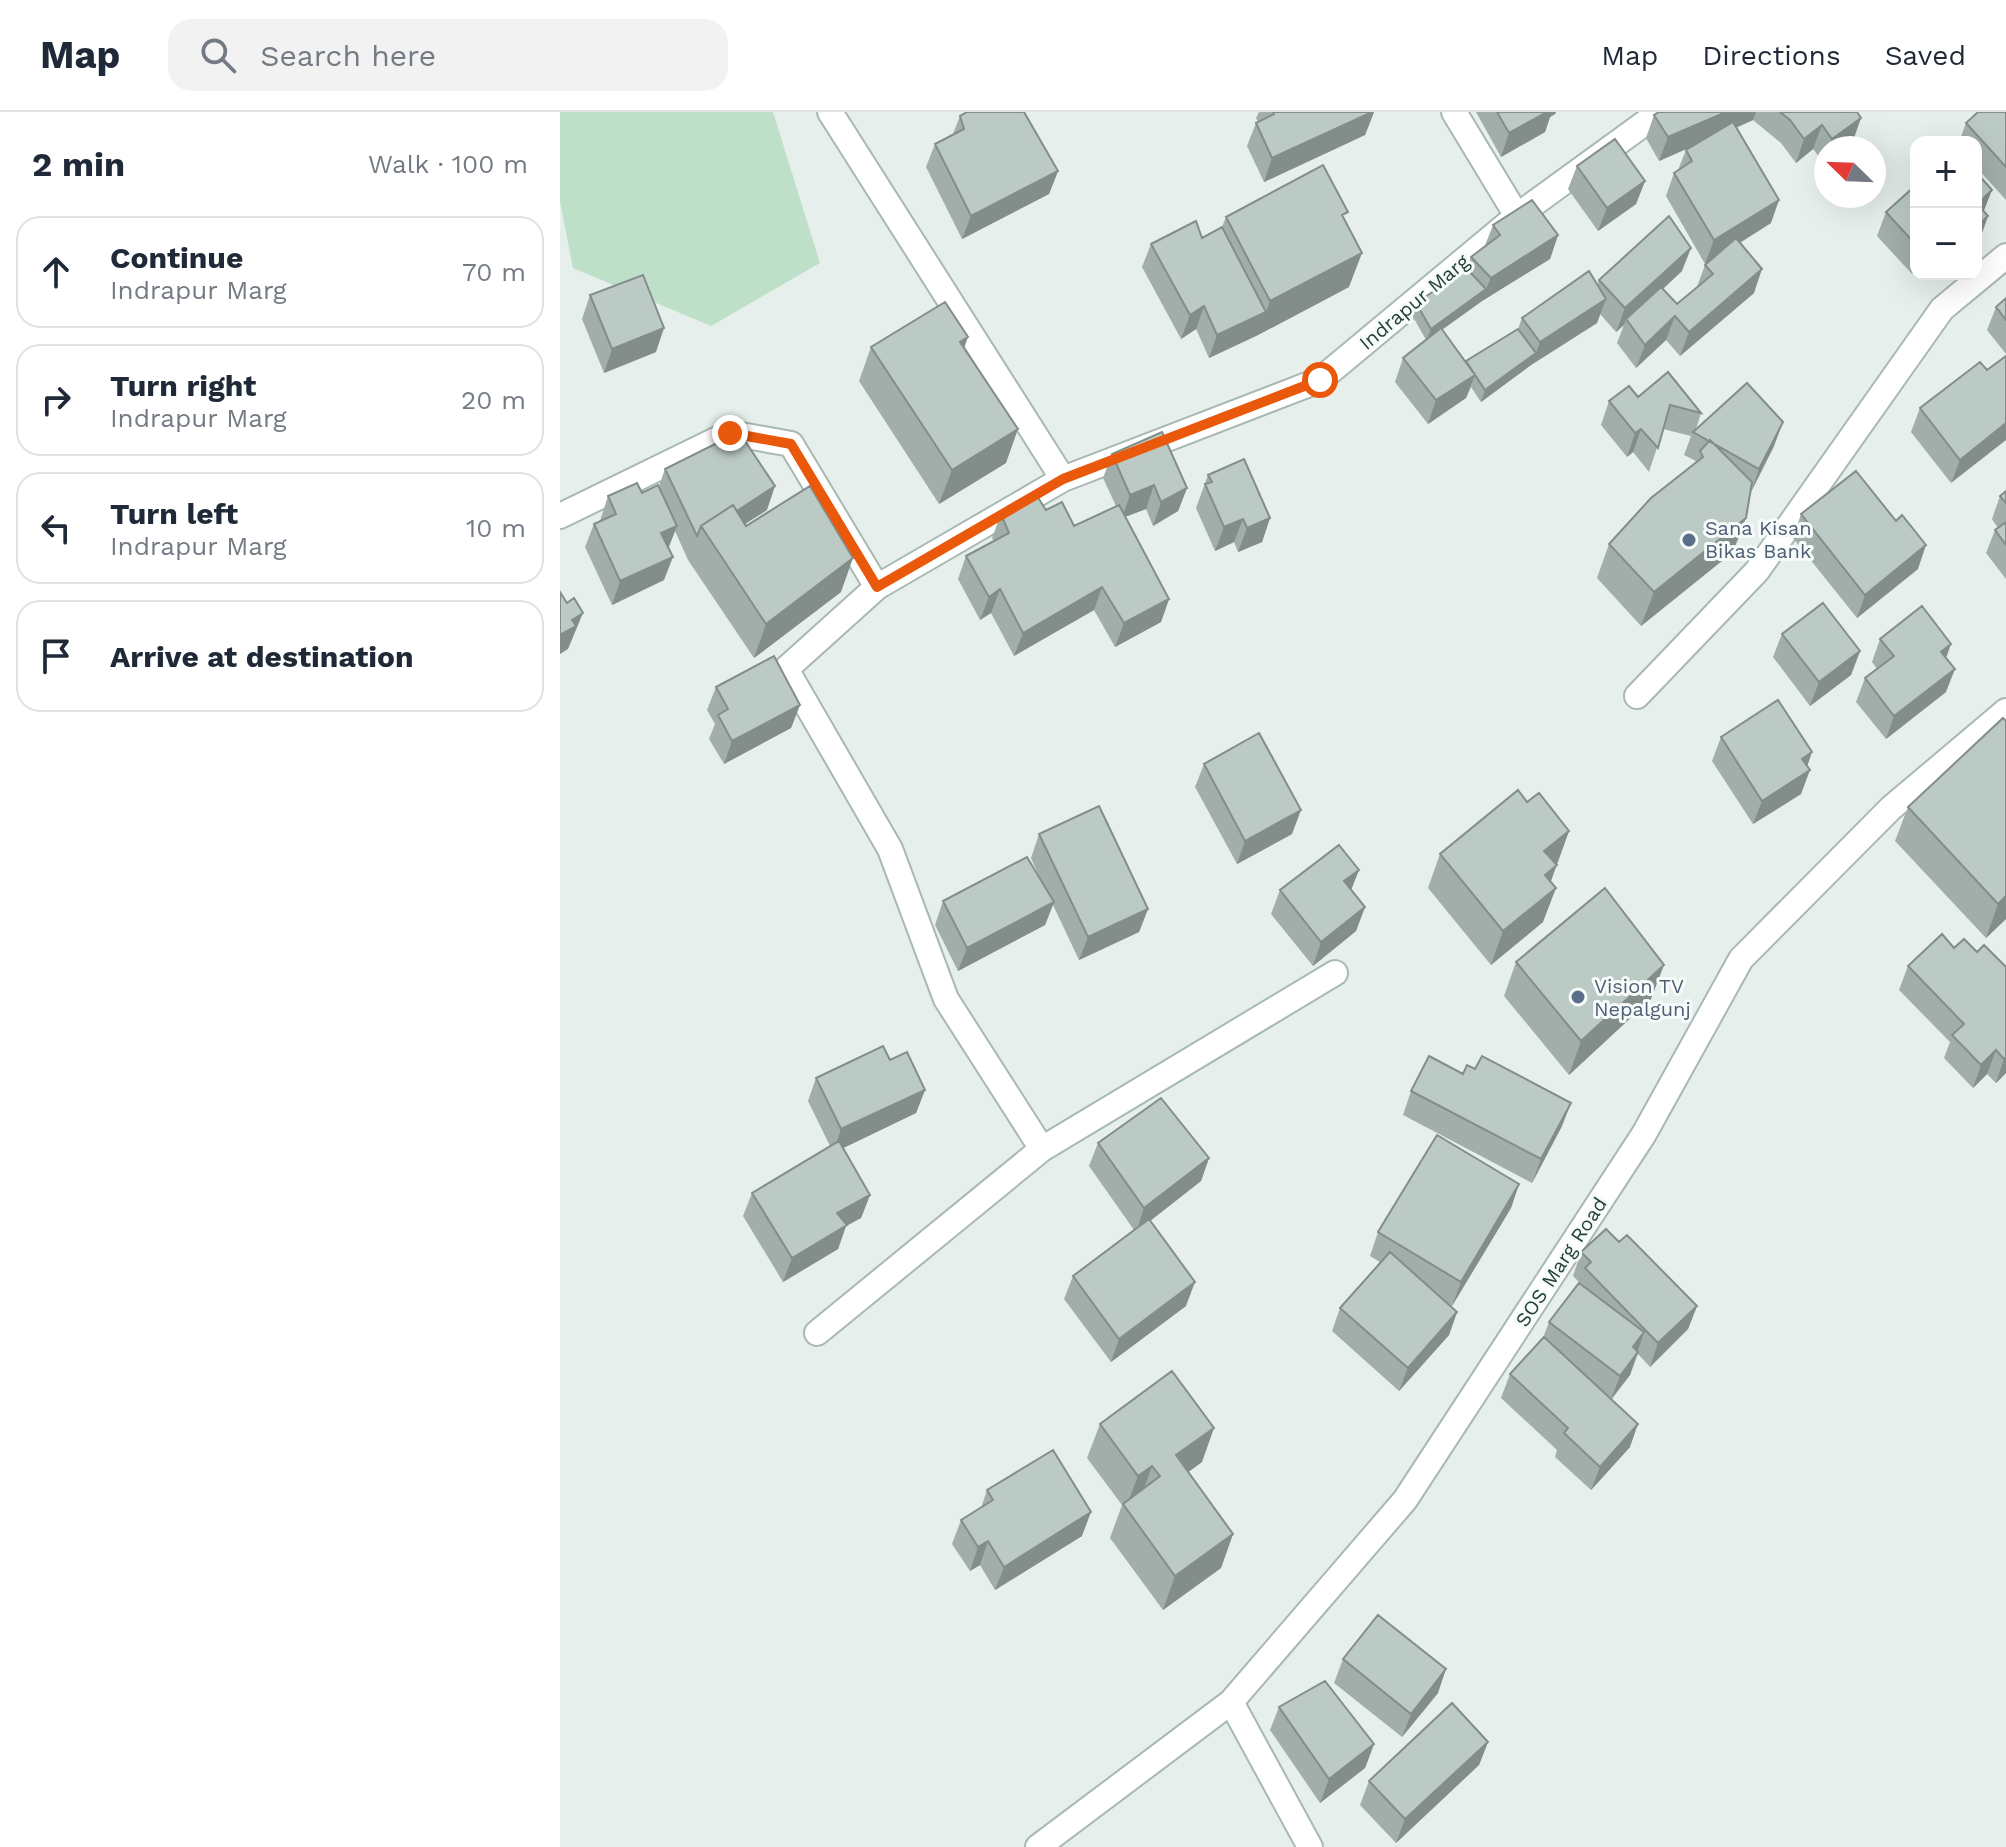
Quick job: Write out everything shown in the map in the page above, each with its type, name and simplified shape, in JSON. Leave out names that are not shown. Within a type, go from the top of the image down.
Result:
[{"type":"street","points":[[830,112],[1063,479]]},
{"type":"street","points":[[1454,112],[1517,216]]},
{"type":"street","name":"Indrapur Marg","points":[[1042,1149],[946,999],[890,849],[786,669],[877,587],[1063,479],[1320,380],[1517,216],[1660,112]]},
{"type":"street","points":[[1637,696],[1757,571],[1942,309],[2006,256]]},
{"type":"street","points":[[560,516],[730,433],[791,444],[877,587]]},
{"type":"street","name":"SOS Marg Road","points":[[1038,1847],[1231,1702],[1405,1500],[1644,1134],[1741,959],[1891,808],[2006,711]]},
{"type":"street","points":[[817,1333],[1042,1149],[1335,973]]},
{"type":"street","points":[[1231,1702],[1310,1847]]},
{"type":"green space","points":[[560,112],[773,112],[820,263],[711,326],[573,268],[560,202]]},
{"type":"building","points":[[967,112],[1024,112],[1058,171],[971,216],[935,144],[964,129],[960,116]]},
{"type":"building","points":[[1273,112],[1372,112],[1272,158],[1256,123]]},
{"type":"building","points":[[1497,112],[1547,112],[1509,133]]},
{"type":"building","points":[[1659,112],[1726,112],[1668,137],[1654,115]]},
{"type":"building","points":[[1780,112],[1857,112],[1861,118],[1836,136],[1830,136],[1822,125],[1804,139]]},
{"type":"building","points":[[1978,112],[2006,112],[2006,167],[1982,141],[1982,136],[1978,136],[1966,123]]},
{"type":"building","points":[[1733,122],[1779,200],[1714,240],[1674,173],[1692,161],[1686,150]]},
{"type":"building","points":[[1615,139],[1645,181],[1607,208],[1577,166]]},
{"type":"building","points":[[1323,165],[1348,212],[1342,215],[1362,253],[1270,301],[1226,217]]},
{"type":"building","points":[[1982,179],[1992,190],[1982,199]]},
{"type":"building","points":[[1910,190],[1910,238],[1886,212]]},
{"type":"building","points":[[1532,200],[1558,235],[1491,278],[1471,257],[1500,235],[1493,225]]},
{"type":"building","points":[[1669,216],[1691,248],[1625,308],[1599,280]]},
{"type":"building","points":[[1196,221],[1202,238],[1222,227],[1266,312],[1217,335],[1204,306],[1190,315],[1151,244]]},
{"type":"building","points":[[1736,238],[1762,269],[1689,332],[1675,316],[1645,345],[1626,319],[1661,287],[1677,304],[1713,274],[1705,265]]},
{"type":"building","points":[[1467,269],[1486,289],[1431,329],[1416,303]]},
{"type":"building","points":[[1589,271],[1606,299],[1540,342],[1522,318]]},
{"type":"building","points":[[643,275],[664,328],[612,349],[590,295]]},
{"type":"building","points":[[2006,298],[2006,320],[1996,307]]},
{"type":"building","points":[[945,302],[968,337],[960,342],[1018,429],[952,470],[871,347]]},
{"type":"building","points":[[1441,328],[1475,375],[1436,400],[1403,358]]},
{"type":"building","points":[[1518,329],[1536,353],[1485,390],[1466,361]]},
{"type":"building","points":[[2006,356],[2006,423],[1960,460],[1920,408],[1980,362],[1987,370]]},
{"type":"building","points":[[1668,372],[1701,413],[1670,405],[1658,448],[1641,429],[1635,433],[1609,401],[1629,386],[1638,397]]},
{"type":"building","points":[[1747,383],[1783,422],[1759,469],[1693,432]]},
{"type":"building","points":[[739,432],[775,486],[737,511],[733,505],[701,526],[697,536],[665,469]]},
{"type":"building","points":[[1162,432],[1187,488],[1161,502],[1154,485],[1130,495],[1112,454]]},
{"type":"building","points":[[1710,440],[1752,482],[1746,518],[1654,592],[1609,544],[1651,498],[1703,457],[1700,451]]},
{"type":"building","points":[[1244,459],[1270,518],[1247,528],[1243,519],[1224,527],[1205,484],[1212,482],[1208,475]]},
{"type":"building","points":[[1856,471],[1896,521],[1902,515],[1926,545],[1865,595],[1801,514]]},
{"type":"building","points":[[637,483],[642,493],[658,485],[677,526],[661,533],[673,557],[620,581],[594,524],[616,514],[608,496]]},
{"type":"building","points":[[810,486],[853,558],[766,624],[701,526],[733,505],[746,526]]},
{"type":"building","points":[[1037,496],[1046,510],[1062,502],[1074,526],[1119,505],[1169,599],[1124,623],[1102,587],[1023,633],[1000,589],[989,597],[966,556],[1009,533],[1001,514]]},
{"type":"building","points":[[2006,522],[2006,545],[1995,530]]},
{"type":"building","points":[[560,592],[567,603],[574,598],[583,613],[572,620],[576,626],[560,635]]},
{"type":"building","points":[[1823,603],[1860,651],[1819,682],[1782,634]]},
{"type":"building","points":[[1922,606],[1951,644],[1941,652],[1955,669],[1894,716],[1865,678],[1894,656],[1880,639]]},
{"type":"building","points":[[774,656],[800,705],[732,741],[718,715],[728,709],[716,687]]},
{"type":"building","points":[[1778,700],[1812,752],[1802,759],[1810,770],[1762,801],[1721,737]]},
{"type":"building","points":[[2003,718],[2006,721],[2006,896],[1998,904],[1908,807]]},
{"type":"building","points":[[1259,733],[1301,810],[1245,841],[1204,764]]},
{"type":"building","points":[[1518,790],[1527,802],[1539,793],[1569,831],[1544,851],[1557,865],[1545,875],[1556,888],[1503,931],[1440,854]]},
{"type":"building","points":[[1099,806],[1148,909],[1088,937],[1039,834]]},
{"type":"building","points":[[1339,845],[1359,870],[1344,881],[1365,907],[1321,942],[1280,890]]},
{"type":"building","points":[[1027,857],[1054,902],[967,948],[943,901]]},
{"type":"building","points":[[1605,888],[1664,965],[1581,1041],[1516,962]]},
{"type":"building","points":[[1942,934],[1954,948],[1964,939],[1977,952],[1984,945],[2006,967],[2006,1058],[1996,1050],[1981,1065],[1952,1035],[1964,1024],[1908,966]]},
{"type":"building","points":[[883,1046],[890,1060],[907,1052],[925,1090],[841,1129],[816,1078]]},
{"type":"building","points":[[1429,1056],[1463,1074],[1467,1065],[1475,1069],[1482,1056],[1571,1103],[1541,1159],[1411,1091]]},
{"type":"building","points":[[1161,1098],[1209,1158],[1144,1208],[1098,1143]]},
{"type":"building","points":[[1437,1135],[1519,1184],[1461,1282],[1378,1232]]},
{"type":"building","points":[[839,1141],[870,1195],[837,1213],[847,1225],[792,1258],[752,1193]]},
{"type":"building","points":[[1149,1219],[1195,1282],[1119,1339],[1073,1276]]},
{"type":"building","points":[[1606,1229],[1619,1242],[1627,1235],[1697,1306],[1658,1343],[1585,1268],[1591,1262],[1581,1252]]},
{"type":"building","points":[[1390,1252],[1457,1312],[1408,1368],[1340,1308]]},
{"type":"building","points":[[1579,1283],[1644,1332],[1633,1347],[1638,1352],[1620,1376],[1549,1322]]},
{"type":"building","points":[[1544,1337],[1638,1424],[1600,1467],[1564,1433],[1568,1428],[1510,1374]]},
{"type":"building","points":[[1172,1371],[1214,1428],[1176,1455],[1233,1534],[1175,1576],[1123,1504],[1160,1476],[1152,1466],[1138,1476],[1100,1424]]},
{"type":"building","points":[[1053,1450],[1091,1512],[1004,1567],[988,1541],[978,1547],[961,1520],[993,1500],[987,1490]]},
{"type":"building","points":[[1378,1615],[1446,1669],[1411,1714],[1343,1659]]},
{"type":"building","points":[[1325,1681],[1374,1744],[1329,1779],[1279,1707]]},
{"type":"building","points":[[1452,1703],[1488,1742],[1405,1819],[1369,1781]]},
{"type":"place","name":"Sana Kisan Bikas Bank","points":[[1689,540]]},
{"type":"place","name":"Vision TV Nepalgunj","points":[[1578,997]]},
{"type":"route","points":[[730,433],[791,444],[877,587],[1063,479],[1320,380]]}]
